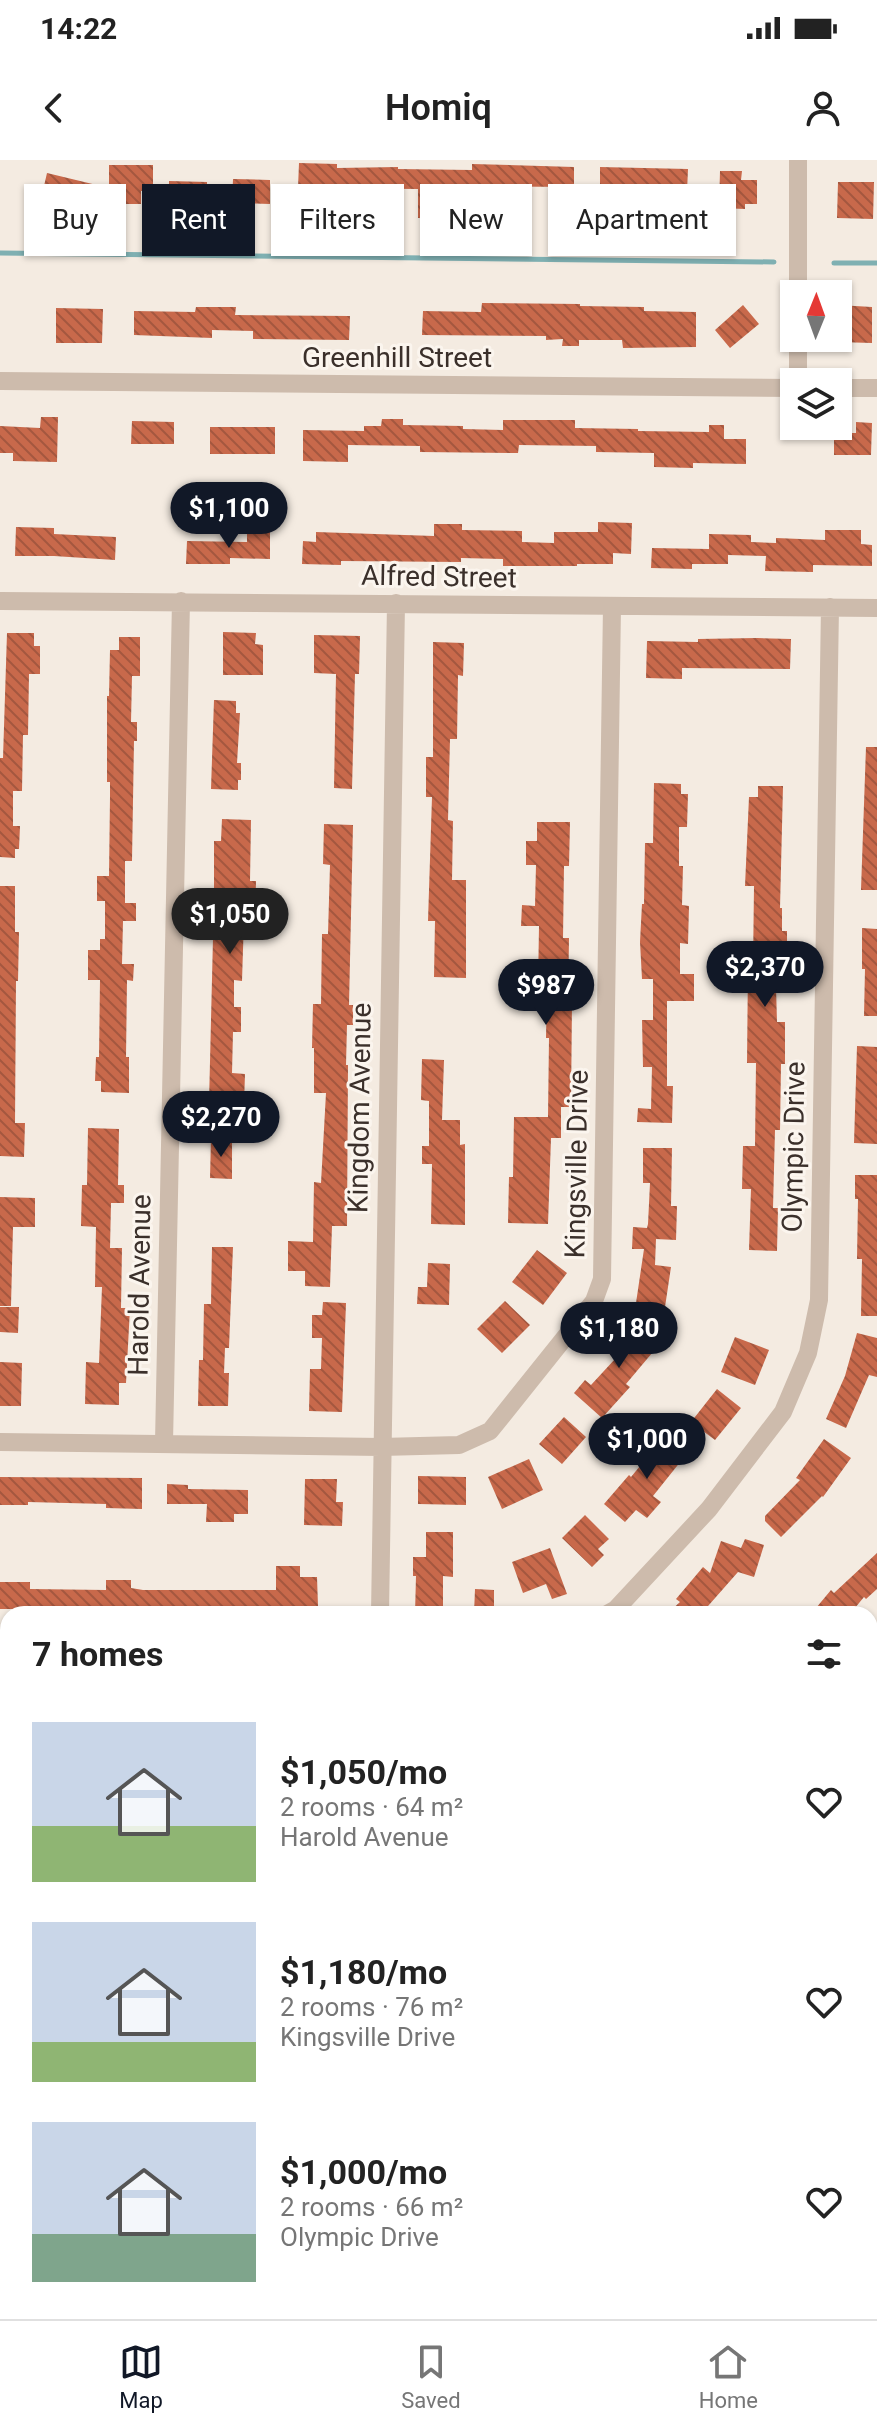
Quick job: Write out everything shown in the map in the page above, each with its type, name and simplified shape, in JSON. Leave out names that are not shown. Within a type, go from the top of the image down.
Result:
[{"type":"street","points":[[798,160],[798,280]]},
{"type":"street","name":"Greenhill Street","points":[[0,381],[780,388]]},
{"type":"street","points":[[852,388],[877,388]]},
{"type":"street","name":"Alfred Street","points":[[0,601],[877,608]]},
{"type":"street","name":"Harold Avenue","points":[[164,1443],[181,601]]},
{"type":"street","name":"Kingdom Avenue","points":[[380,1606],[396,603]]},
{"type":"street","name":"Kingsville Drive","points":[[0,1442],[381,1447],[459,1445],[490,1431],[594,1301],[602,1279],[612,606]]},
{"type":"street","name":"Olympic Drive","points":[[619,1606],[709,1509],[783,1412],[808,1353],[819,1300],[830,607]]},
{"type":"building","points":[[299,163],[337,164],[337,168],[398,169],[472,170],[472,164],[574,167],[574,184],[548,184],[548,187],[532,187],[532,184],[420,184],[420,218],[418,189],[404,189],[404,184],[298,184]]},
{"type":"building","points":[[109,165],[153,165],[153,184],[142,184],[141,204],[126,204],[126,184],[109,184]]},
{"type":"building","points":[[600,167],[688,169],[687,184],[600,184]]},
{"type":"building","points":[[720,171],[742,171],[741,180],[757,180],[757,204],[745,204],[745,209],[736,209],[736,184],[720,184]]},
{"type":"building","points":[[47,173],[92,184],[44,184]]},
{"type":"building","points":[[233,179],[270,180],[270,204],[255,204],[255,184],[233,184]]},
{"type":"building","points":[[169,181],[207,182],[207,184],[169,184]]},
{"type":"building","points":[[838,182],[874,182],[873,219],[837,218]]},
{"type":"building","points":[[482,303],[580,304],[644,307],[644,311],[696,312],[696,347],[623,348],[622,340],[579,340],[579,346],[562,346],[563,339],[546,340],[546,336],[422,335],[423,311],[481,312]]},
{"type":"building","points":[[743,305],[759,324],[730,348],[715,330]]},
{"type":"building","points":[[852,306],[872,307],[872,343],[852,342]]},
{"type":"building","points":[[196,307],[236,307],[235,315],[350,316],[349,340],[253,339],[253,331],[212,330],[212,338],[134,335],[134,311],[195,312]]},
{"type":"building","points":[[56,308],[103,309],[102,343],[56,343]]},
{"type":"building","points":[[41,417],[58,417],[57,462],[13,461],[13,453],[0,453],[0,426],[40,428]]},
{"type":"building","points":[[382,419],[403,419],[403,425],[503,430],[503,420],[575,420],[575,428],[638,431],[709,432],[709,425],[724,425],[724,439],[746,439],[746,464],[693,463],[693,468],[654,467],[654,453],[596,452],[596,446],[519,445],[518,453],[420,452],[420,446],[348,445],[348,462],[303,461],[303,430],[364,431],[364,426],[381,426]]},
{"type":"building","points":[[132,421],[174,422],[174,444],[131,444]]},
{"type":"building","points":[[856,422],[872,423],[871,455],[834,455],[834,440],[852,440],[852,433],[856,433]]},
{"type":"building","points":[[210,427],[275,427],[275,454],[210,454]]},
{"type":"building","points":[[598,522],[632,523],[631,554],[613,553],[613,564],[577,566],[503,566],[503,559],[461,558],[461,562],[341,561],[341,565],[302,564],[303,541],[316,542],[316,532],[434,536],[434,524],[462,524],[462,530],[522,531],[522,542],[554,543],[554,532],[598,532]]},
{"type":"building","points":[[16,527],[54,528],[54,534],[116,537],[115,560],[15,556]]},
{"type":"building","points":[[825,530],[861,530],[861,544],[872,545],[872,566],[813,565],[813,572],[765,571],[766,556],[728,555],[728,564],[692,564],[692,569],[651,568],[652,548],[709,549],[709,534],[751,535],[751,542],[776,543],[776,538],[825,540]]},
{"type":"building","points":[[247,531],[270,531],[270,559],[230,558],[230,564],[186,564],[187,541],[247,542]]},
{"type":"building","points":[[223,632],[256,633],[255,644],[263,645],[263,675],[223,675]]},
{"type":"building","points":[[7,633],[34,633],[34,646],[40,646],[40,674],[29,674],[28,735],[23,735],[22,791],[13,791],[13,826],[20,826],[19,849],[15,849],[15,858],[0,857],[0,758],[3,758]]},
{"type":"building","points":[[314,635],[360,636],[359,674],[355,674],[352,789],[334,788],[336,674],[314,673]]},
{"type":"building","points":[[119,637],[140,637],[140,676],[132,676],[131,722],[137,722],[137,741],[134,741],[132,861],[125,861],[125,903],[136,903],[136,921],[123,921],[122,964],[134,964],[133,981],[127,980],[129,1093],[101,1092],[101,1081],[95,1081],[96,1057],[99,1057],[100,980],[88,980],[88,950],[100,950],[100,939],[105,939],[105,901],[97,901],[97,876],[109,876],[107,696],[110,650],[119,650]]},
{"type":"building","points":[[791,639],[790,669],[682,668],[682,679],[646,678],[647,641]]},
{"type":"building","points":[[433,642],[464,643],[463,676],[458,675],[457,739],[450,739],[448,820],[453,821],[452,880],[466,880],[466,978],[434,977],[435,921],[428,921],[432,797],[426,797],[426,757],[433,757]]},
{"type":"building","points":[[214,700],[236,701],[236,713],[240,713],[237,763],[241,763],[241,780],[238,780],[238,790],[211,789]]},
{"type":"building","points":[[866,747],[877,747],[877,890],[861,890]]},
{"type":"building","points":[[654,783],[681,784],[681,794],[688,794],[687,827],[679,827],[679,866],[683,866],[682,905],[689,906],[688,944],[680,943],[680,974],[694,974],[694,1001],[667,1001],[667,1086],[673,1086],[672,1123],[637,1122],[638,1108],[651,1109],[652,1067],[643,1067],[642,1020],[653,1020],[653,979],[642,979],[640,942],[645,843],[653,843]]},
{"type":"building","points":[[758,786],[783,786],[780,908],[782,931],[787,931],[787,948],[784,948],[785,987],[776,987],[777,1022],[785,1022],[780,1130],[775,1130],[773,1208],[778,1208],[777,1251],[749,1250],[751,1189],[742,1189],[743,1146],[755,1146],[756,1063],[747,1063],[748,966],[753,966],[754,886],[745,886],[749,797],[758,797]]},
{"type":"building","points":[[222,819],[251,820],[250,881],[256,881],[255,919],[244,918],[242,981],[234,980],[234,1007],[241,1007],[241,1032],[233,1032],[232,1073],[245,1074],[244,1103],[209,1103],[213,938],[227,939],[228,899],[214,899],[214,841],[221,841]]},
{"type":"building","points":[[537,822],[570,822],[569,866],[564,866],[563,938],[569,938],[568,1001],[572,1001],[571,1107],[561,1107],[561,1138],[551,1138],[548,1224],[508,1223],[514,1117],[548,1117],[547,986],[538,986],[539,926],[521,926],[522,905],[535,906],[536,865],[526,865],[526,841],[537,841]]},
{"type":"building","points":[[324,824],[353,825],[349,1005],[353,1005],[353,1025],[347,1025],[346,1065],[347,1226],[332,1226],[330,1287],[305,1286],[305,1271],[288,1271],[288,1241],[313,1242],[314,1182],[321,1183],[326,1093],[314,1093],[312,1048],[313,1004],[321,1004],[322,934],[328,934],[330,865],[323,864]]},
{"type":"building","points":[[0,886],[15,886],[15,932],[19,932],[15,1123],[25,1123],[24,1157],[0,1156]]},
{"type":"building","points":[[862,928],[877,929],[877,1016],[864,1016]]},
{"type":"building","points":[[857,1046],[877,1047],[877,1144],[854,1143]]},
{"type":"building","points":[[422,1059],[444,1060],[442,1120],[460,1120],[460,1145],[465,1144],[465,1225],[431,1224],[432,1164],[422,1164],[422,1146],[429,1146],[429,1101],[421,1100]]},
{"type":"building","points":[[88,1128],[119,1129],[118,1185],[124,1185],[124,1203],[111,1203],[110,1248],[122,1248],[121,1308],[130,1308],[126,1383],[119,1383],[119,1405],[85,1404],[86,1362],[99,1363],[102,1287],[95,1287],[96,1227],[81,1226],[82,1185],[87,1185]]},
{"type":"building","points":[[211,1138],[232,1139],[232,1179],[210,1178]]},
{"type":"building","points":[[643,1148],[672,1148],[671,1206],[677,1206],[676,1240],[656,1239],[655,1265],[671,1267],[665,1307],[636,1303],[644,1249],[632,1249],[633,1227],[647,1228],[650,1183],[643,1183]]},
{"type":"building","points":[[855,1175],[877,1175],[877,1316],[861,1316],[862,1259],[857,1259],[858,1199],[855,1199]]},
{"type":"building","points":[[0,1197],[35,1198],[35,1227],[13,1227],[11,1306],[0,1306]]},
{"type":"building","points":[[212,1247],[233,1247],[229,1348],[225,1348],[224,1373],[229,1373],[228,1406],[198,1406],[204,1304],[211,1304]]},
{"type":"building","points":[[537,1250],[567,1273],[543,1305],[512,1282]]},
{"type":"building","points":[[428,1263],[450,1264],[449,1305],[417,1304],[418,1287],[427,1287]]},
{"type":"building","points":[[505,1301],[530,1325],[502,1353],[477,1329]]},
{"type":"building","points":[[323,1302],[346,1303],[342,1412],[309,1411],[310,1369],[321,1369],[322,1338],[312,1338],[312,1315],[322,1315]]},
{"type":"building","points":[[0,1307],[19,1307],[18,1333],[0,1332]]},
{"type":"building","points":[[642,1323],[663,1340],[626,1384],[630,1387],[602,1418],[574,1393],[585,1380],[591,1385],[615,1359],[604,1349],[616,1335],[626,1343]]},
{"type":"building","points":[[857,1333],[877,1338],[877,1377],[869,1375],[846,1428],[826,1419],[845,1376]]},
{"type":"building","points":[[735,1337],[769,1350],[755,1385],[721,1372]]},
{"type":"building","points":[[0,1362],[22,1363],[21,1406],[0,1406]]},
{"type":"building","points":[[717,1389],[741,1408],[715,1440],[691,1422]]},
{"type":"building","points":[[564,1417],[586,1437],[562,1464],[539,1444]]},
{"type":"building","points":[[667,1433],[689,1451],[653,1496],[661,1502],[647,1518],[636,1510],[625,1522],[604,1504]]},
{"type":"building","points":[[824,1439],[851,1458],[823,1497],[781,1537],[765,1521],[765,1516],[800,1480],[796,1478]]},
{"type":"building","points":[[529,1459],[543,1490],[502,1509],[488,1477]]},
{"type":"building","points":[[418,1476],[466,1477],[466,1505],[418,1504]]},
{"type":"building","points":[[0,1477],[142,1478],[142,1509],[106,1508],[106,1504],[28,1502],[28,1505],[0,1505]]},
{"type":"building","points":[[305,1479],[337,1479],[336,1502],[343,1502],[342,1526],[304,1525]]},
{"type":"building","points":[[167,1484],[188,1485],[188,1489],[248,1490],[248,1514],[234,1514],[234,1522],[206,1522],[207,1504],[167,1504]]},
{"type":"building","points":[[585,1515],[609,1539],[598,1549],[604,1555],[592,1567],[562,1538]]},
{"type":"building","points":[[426,1532],[453,1532],[453,1577],[443,1576],[443,1606],[415,1606],[413,1557],[426,1557]]},
{"type":"building","points":[[745,1539],[764,1545],[754,1577],[738,1572],[708,1606],[676,1606],[680,1602],[676,1599],[703,1567],[710,1573],[721,1541],[741,1548]]},
{"type":"building","points":[[550,1548],[567,1594],[552,1599],[546,1584],[523,1593],[512,1562]]},
{"type":"building","points":[[877,1553],[877,1589],[857,1606],[818,1606],[831,1590],[834,1593]]},
{"type":"building","points":[[276,1566],[300,1566],[300,1577],[317,1577],[318,1606],[0,1606],[0,1582],[30,1582],[30,1589],[106,1590],[106,1580],[131,1580],[131,1588],[143,1590],[276,1590]]},
{"type":"building","points":[[475,1589],[494,1590],[494,1606],[474,1606]]},
{"type":"waterway","points":[[0,253],[774,262]]},
{"type":"waterway","points":[[834,263],[877,263]]}]
